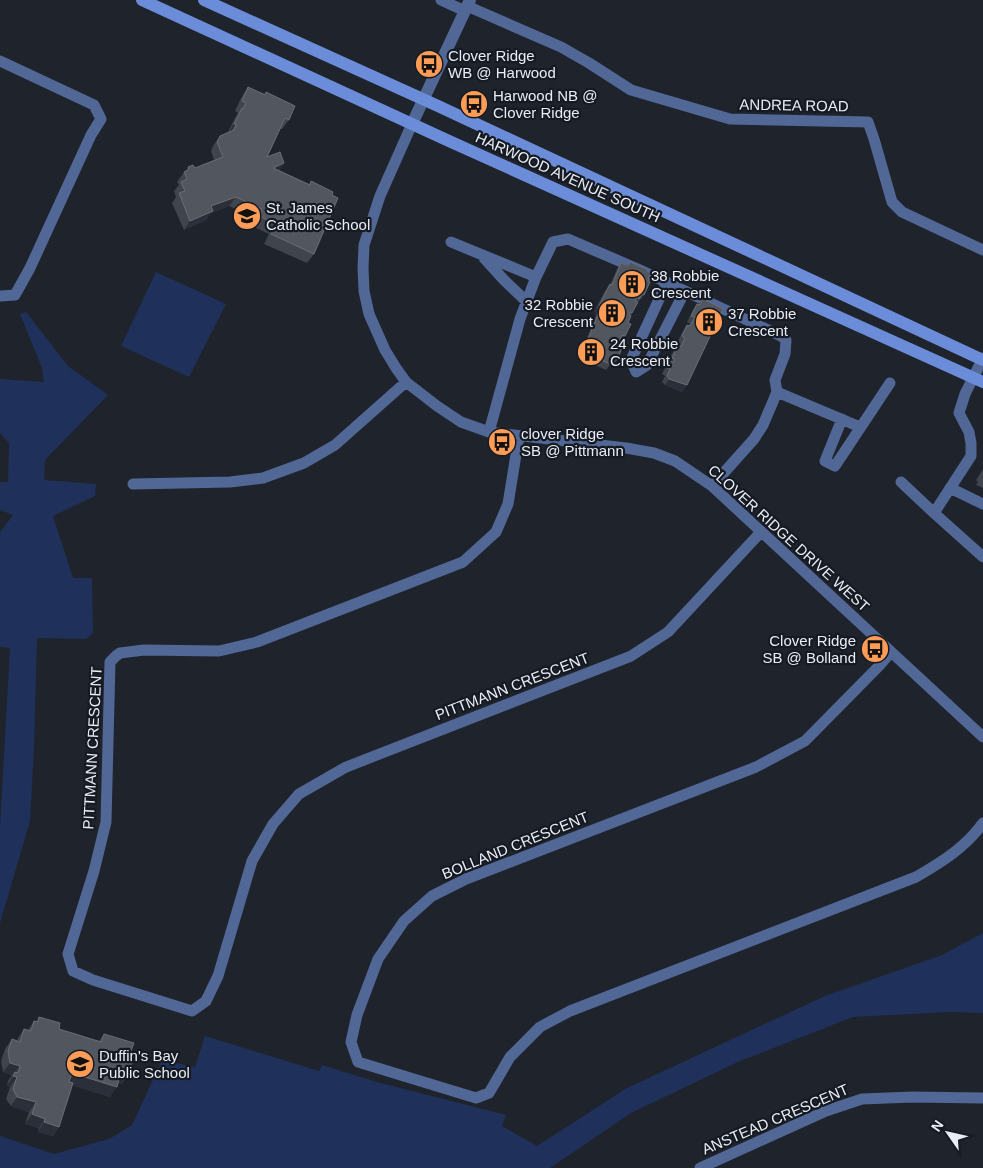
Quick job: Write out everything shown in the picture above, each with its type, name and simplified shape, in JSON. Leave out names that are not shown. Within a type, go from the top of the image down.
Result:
[{"type":"main road","name":"HARWOOD AVENUE SOUTH","points":[[142,0],[978,380]]},
{"type":"main road","name":"HARWOOD AVENUE SOUTH","points":[[204,0],[983,359]]},
{"type":"street","points":[[441,0],[467,6]]},
{"type":"street","name":"CLOVER RIDGE DRIVE WEST","points":[[467,6],[380,196],[364,245],[363,284],[369,314],[385,350],[396,368],[406,382],[437,406],[461,422],[489,432],[626,448],[654,453],[675,461],[712,486],[983,737]]},
{"type":"street","name":"ANDREA ROAD","points":[[467,6],[561,47],[589,62],[632,90],[650,96],[730,119],[868,122],[892,202],[902,212],[983,250]]},
{"type":"street","points":[[0,61],[94,105],[101,119],[91,135],[30,268],[15,295],[0,296]]},
{"type":"street","points":[[489,432],[520,319],[536,277],[553,242],[568,239],[667,282],[786,340],[785,354],[775,380],[777,392],[763,425],[754,439],[712,486]]},
{"type":"street","points":[[451,242],[536,277]]},
{"type":"street","points":[[483,256],[527,302]]},
{"type":"street","points":[[667,282],[631,360],[636,372],[647,365],[684,291]]},
{"type":"street","points":[[934,513],[971,456],[971,443],[968,432],[959,413],[965,394],[978,380],[983,359]]},
{"type":"street","points":[[133,484],[230,482],[263,478],[288,469],[304,463],[335,445],[406,382]]},
{"type":"street","points":[[842,419],[826,461],[835,466],[890,383]]},
{"type":"street","points":[[777,392],[860,427]]},
{"type":"street","name":"PITTMANN CRESCENT","points":[[518,436],[508,504],[496,532],[463,562],[257,642],[219,651],[144,650],[120,654],[110,662],[106,822],[94,871],[68,954],[73,972],[192,1011],[206,1001],[218,976],[252,861],[273,824],[299,794],[346,767],[631,656],[668,632],[761,532]]},
{"type":"street","points":[[901,482],[983,558]]},
{"type":"street","points":[[950,488],[983,504]]},
{"type":"street","name":"BOLLAND CRESCENT","points":[[891,652],[880,666],[805,741],[756,767],[466,879],[432,896],[404,921],[378,959],[357,1015],[351,1042],[358,1062],[476,1098],[489,1093],[510,1057],[540,1027],[562,1015],[916,877],[951,856],[977,832],[983,822]]},
{"type":"street","name":"ANSTEAD CRESCENT","points":[[700,1168],[826,1111],[862,1099],[913,1097],[983,1098]]},
{"type":"shaded area","points":[[156,272],[226,304],[189,377],[121,346]]},
{"type":"shaded area","points":[[26,312],[68,366],[108,395],[45,460],[44,480],[96,484],[95,496],[53,516],[73,578],[92,578],[93,633],[86,639],[37,638],[30,821],[0,923],[0,827],[10,648],[0,647],[0,532],[13,515],[0,510],[0,482],[8,482],[9,443],[0,433],[0,379],[44,382],[42,368],[20,314]]},
{"type":"shaded area","points":[[983,933],[983,1013],[950,1012],[853,1017],[740,1061],[631,1113],[550,1168],[0,1168],[0,1136],[54,1154],[109,1139],[132,1125],[162,1060],[195,1067],[205,1036],[319,1071],[322,1065],[377,1082],[506,1115],[502,1126],[537,1146],[627,1088],[825,996],[942,955]]},
{"type":"building","points":[[248,87],[265,95],[266,92],[295,106],[289,120],[285,118],[267,157],[280,152],[284,163],[273,168],[310,185],[311,181],[333,192],[332,195],[338,198],[314,254],[271,234],[276,224],[259,216],[262,209],[236,197],[211,206],[213,211],[190,221],[179,193],[185,191],[181,182],[187,179],[184,172],[193,165],[195,168],[223,157],[217,142],[220,136],[234,130],[236,124],[234,124],[246,103],[242,101]]},
{"type":"building","points":[[630,262],[646,269],[650,274],[648,280],[650,282],[644,295],[642,294],[639,299],[637,297],[635,301],[638,302],[629,315],[631,316],[628,323],[631,324],[625,336],[622,335],[618,344],[623,346],[617,360],[614,358],[610,364],[583,352],[601,307],[599,306],[610,284],[612,285],[621,263],[628,266]]},
{"type":"building","points":[[703,299],[723,309],[687,385],[669,379],[667,376],[670,369],[667,368],[670,361],[673,363],[675,359],[672,358],[678,345],[681,347],[685,338],[682,336],[687,325],[690,326],[695,317],[691,316],[697,304],[700,305]]},
{"type":"building","points":[[39,1017],[60,1023],[59,1029],[101,1042],[104,1034],[134,1043],[131,1051],[128,1051],[126,1058],[133,1060],[128,1074],[121,1072],[117,1087],[72,1073],[69,1082],[73,1083],[59,1127],[44,1122],[45,1119],[32,1114],[36,1102],[17,1097],[13,1089],[17,1077],[13,1076],[15,1072],[18,1073],[20,1066],[10,1063],[8,1051],[12,1039],[20,1042],[24,1029],[31,1031],[34,1021],[38,1022]]},
{"type":"place","name":"Clover Ridge WB @ Harwood","points":[[429,64]]},
{"type":"place","name":"Harwood NB @ Clover Ridge","points":[[474,104]]},
{"type":"place","name":"St. James Catholic School","points":[[247,216]]},
{"type":"place","name":"38 Robbie Crescent","points":[[632,284]]},
{"type":"place","name":"32 Robbie Crescent","points":[[612,313]]},
{"type":"place","name":"37 Robbie Crescent","points":[[709,322]]},
{"type":"place","name":"24 Robbie Crescent","points":[[591,352]]},
{"type":"place","name":"clover Ridge SB @ Pittmann","points":[[502,442]]},
{"type":"place","name":"Clover Ridge SB @ Bolland","points":[[875,649]]},
{"type":"place","name":"Duffin's Bay Public School","points":[[80,1064]]}]
